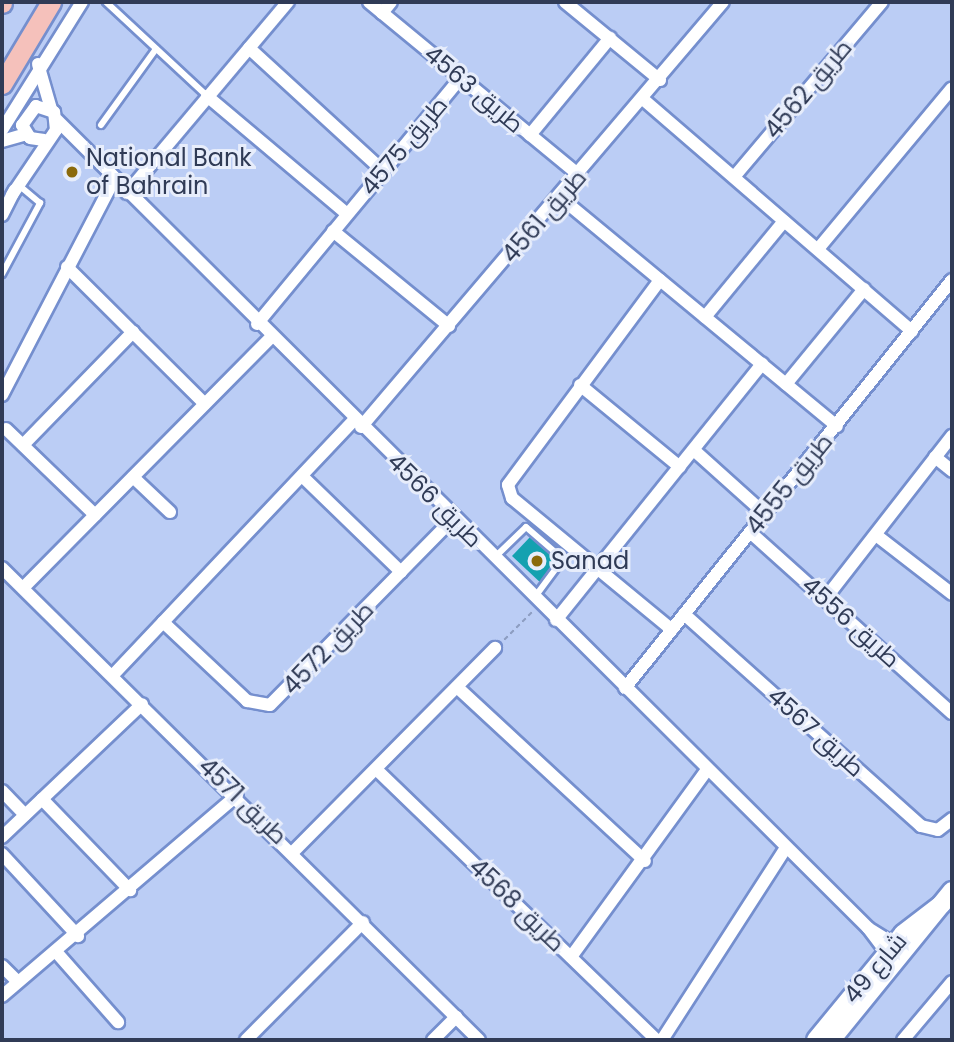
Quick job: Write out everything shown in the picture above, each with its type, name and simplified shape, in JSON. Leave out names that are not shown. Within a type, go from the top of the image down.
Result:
[{"type":"main road","points":[[2,84],[51,2]]},
{"type":"street","points":[[2,130],[38,64],[82,2]]},
{"type":"street","points":[[127,193],[288,2]]},
{"type":"street","name":"طريق 4563","points":[[369,2],[580,176]]},
{"type":"street","points":[[382,13],[391,2]]},
{"type":"street","points":[[565,2],[660,80]]},
{"type":"street","name":"طريق 4561","points":[[358,423],[449,326],[561,198],[723,2]]},
{"type":"street","name":"طريق 4562","points":[[733,177],[882,2]]},
{"type":"street","points":[[530,135],[610,38]]},
{"type":"street","points":[[249,48],[383,171]]},
{"type":"street","points":[[16,190],[48,139],[54,115],[38,64]]},
{"type":"street","name":"طريق 4575","points":[[257,324],[461,77]]},
{"type":"street","points":[[818,249],[952,88]]},
{"type":"street","name":"طريق 4575","points":[[207,96],[346,214]]},
{"type":"street","points":[[644,100],[912,331]]},
{"type":"street","points":[[2,215],[30,163],[27,111],[54,115]]},
{"type":"street","name":"طريق 4566","points":[[54,115],[85,152],[257,324],[785,849],[896,954]]},
{"type":"street","points":[[2,141],[28,136]]},
{"type":"street","name":"طريق 4566","points":[[28,136],[48,139],[85,152]]},
{"type":"street","points":[[2,395],[114,180]]},
{"type":"street","points":[[561,198],[837,426]]},
{"type":"street","points":[[705,317],[784,220]]},
{"type":"street","points":[[333,231],[449,326]]},
{"type":"street","points":[[67,267],[205,404]]},
{"type":"street","points":[[660,280],[513,473],[508,490],[672,630]]},
{"type":"street","name":"طريق 4555","points":[[625,688],[952,280]]},
{"type":"street","points":[[786,384],[864,289]]},
{"type":"street","points":[[23,445],[133,331]]},
{"type":"street","points":[[23,588],[271,337]]},
{"type":"street","points":[[556,620],[680,467],[696,452],[762,364]]},
{"type":"street","points":[[580,385],[680,467]]},
{"type":"street","points":[[113,675],[302,476],[358,423]]},
{"type":"street","points":[[6,429],[95,515]]},
{"type":"street","points":[[825,599],[952,436]]},
{"type":"street","points":[[696,452],[765,514]]},
{"type":"street","points":[[935,457],[952,471]]},
{"type":"street","points":[[302,476],[401,572]]},
{"type":"street","points":[[133,477],[170,512]]},
{"type":"street","name":"طريق 4572","points":[[163,621],[247,701],[262,707],[276,700],[454,518]]},
{"type":"street","name":"طريق 4556","points":[[750,532],[952,713]]},
{"type":"street","points":[[876,535],[952,594]]},
{"type":"street","name":"طريق 4571","points":[[2,568],[294,851],[479,1040]]},
{"type":"street","name":"طريق 4567","points":[[684,614],[921,826],[938,830],[952,819]]},
{"type":"street","points":[[294,851],[495,648]]},
{"type":"street","points":[[457,687],[645,861]]},
{"type":"street","points":[[2,837],[142,704]]},
{"type":"street","name":"طريق 4568","points":[[377,770],[660,1040]]},
{"type":"street","points":[[571,957],[645,861],[707,770]]},
{"type":"street","points":[[2,791],[25,815]]},
{"type":"street","points":[[2,996],[17,981],[58,954],[237,795]]},
{"type":"street","points":[[42,799],[130,890]]},
{"type":"street","points":[[660,1040],[785,849]]},
{"type":"street","points":[[2,855],[78,936]]},
{"type":"street","name":"شارع 49","points":[[816,1040],[947,898]]},
{"type":"street","points":[[246,1040],[363,922]]},
{"type":"street","points":[[58,954],[118,1021]]},
{"type":"street","name":"شارع 49","points":[[831,1040],[896,954]]},
{"type":"street","points":[[2,966],[17,981]]},
{"type":"street","points":[[903,1040],[951,986]]},
{"type":"street","points":[[433,1040],[456,1017]]},
{"type":"lane","points":[[106,2],[207,96]]},
{"type":"lane","points":[[101,125],[156,49]]},
{"type":"lane","points":[[2,274],[40,203],[16,190]]},
{"type":"lane","points":[[494,558],[526,527],[561,557],[563,567],[537,601]]},
{"type":"path","points":[[495,648],[537,601]]},
{"type":"building","name":"Sanad","points":[[531,536],[562,566],[543,585],[512,556]]},
{"type":"place","name":"National Bank of Bahrain","points":[[72,172]]},
{"type":"place","name":"Sanad","points":[[537,561]]}]
